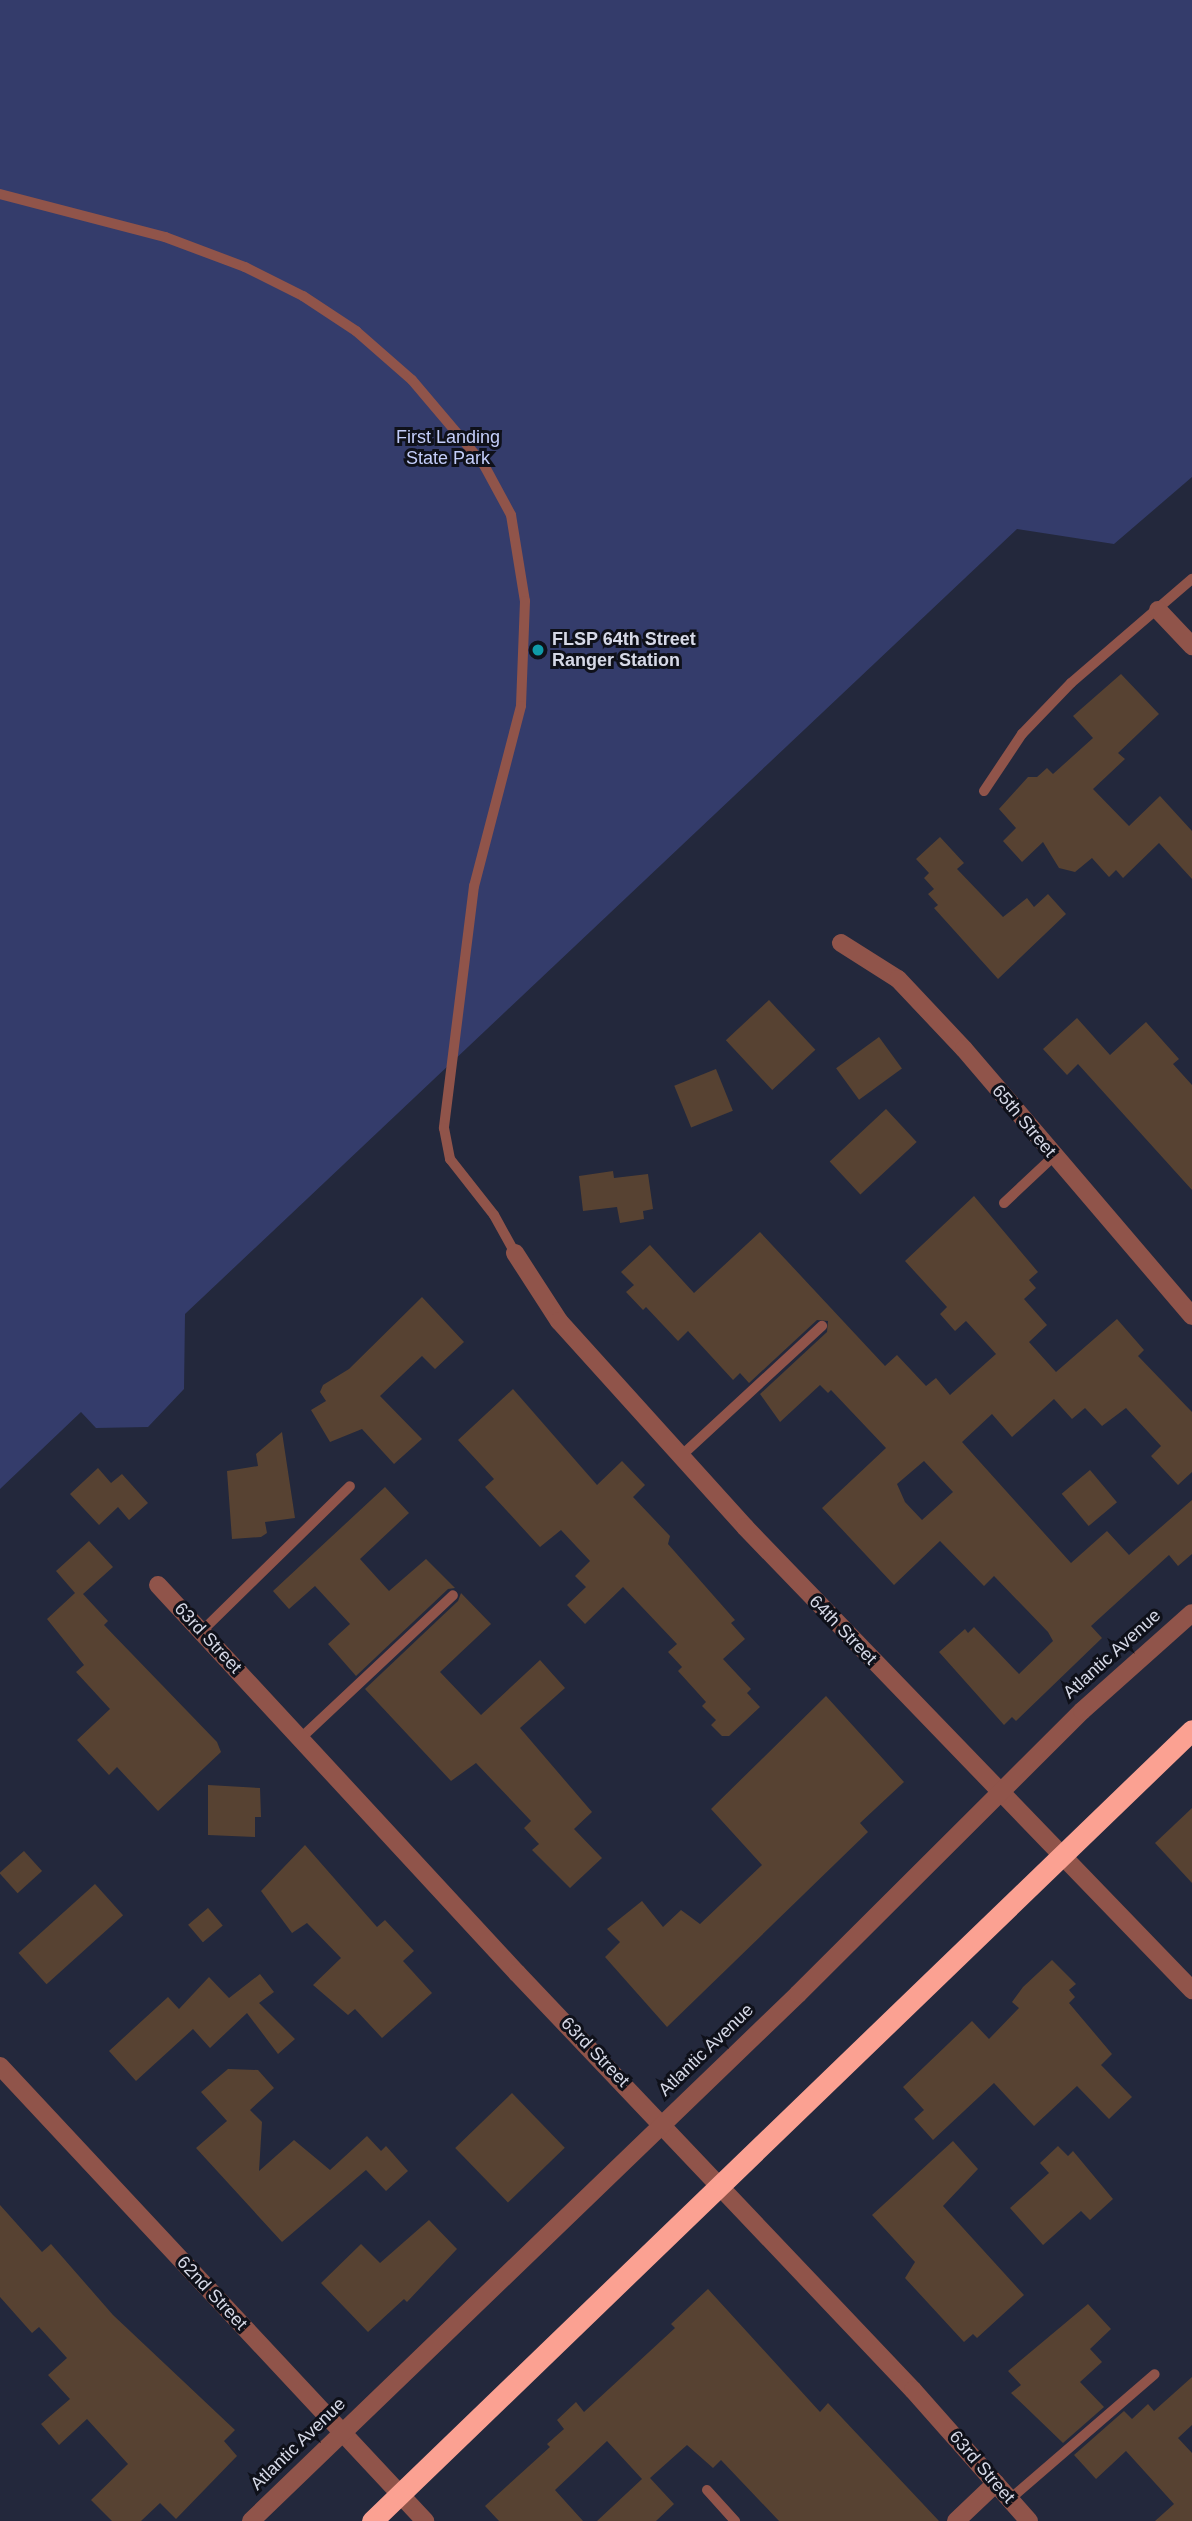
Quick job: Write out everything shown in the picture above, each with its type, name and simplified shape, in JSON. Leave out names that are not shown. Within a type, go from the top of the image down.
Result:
[{"type":"highway","points":[[372,2521],[1192,1730]]},
{"type":"street","points":[[1158,610],[1192,646]]},
{"type":"street","name":"65th Street","points":[[841,943],[898,979],[964,1049],[1053,1157],[1192,1316]]},
{"type":"street","name":"64th Street","points":[[515,1253],[559,1321],[681,1456],[998,1793],[1192,1990]]},
{"type":"street","name":"63rd Street","points":[[158,1585],[302,1737],[517,1973],[663,2122],[1030,2521]]},
{"type":"street","name":"Atlantic Avenue","points":[[251,2521],[998,1793],[1192,1613]]},
{"type":"street","name":"62nd Street","points":[[0,2066],[425,2521]]},
{"type":"street","points":[[956,2521],[996,2483]]},
{"type":"lane","points":[[0,194],[165,237],[245,267],[303,296],[356,331],[412,380],[484,465],[511,515],[525,601],[521,706],[474,886],[444,1138],[461,1178],[494,1215],[515,1253]]},
{"type":"lane","points":[[985,791],[1022,734],[1071,683],[1192,579]]},
{"type":"lane","points":[[1004,1203],[1053,1157]]},
{"type":"lane","points":[[681,1456],[822,1326]]},
{"type":"lane","points":[[202,1632],[350,1486]]},
{"type":"lane","points":[[302,1737],[453,1595]]},
{"type":"lane","points":[[1010,2499],[1155,2374]]},
{"type":"lane","points":[[707,2490],[735,2521]]},
{"type":"green space","name":"First Landing State Park","points":[[0,0],[1192,0],[1192,477],[1114,544],[1017,529],[185,1314],[184,1389],[148,1427],[96,1428],[81,1412],[0,1489]]},
{"type":"building","points":[[1121,674],[1159,714],[1118,753],[1125,759],[1093,789],[1129,826],[1160,796],[1192,831],[1192,879],[1159,843],[1123,878],[1116,870],[1109,877],[1092,858],[1075,872],[1059,868],[1043,842],[1022,862],[1003,841],[1016,828],[999,809],[1028,777],[1037,777],[1047,768],[1053,774],[1093,738],[1073,716]]},
{"type":"building","points":[[940,837],[964,863],[957,869],[1003,917],[1027,898],[1034,907],[1048,894],[1066,914],[998,979],[934,908],[938,905],[928,894],[934,889],[924,878],[929,873],[916,859]]},
{"type":"building","points":[[769,1000],[815,1050],[772,1090],[726,1040]]},
{"type":"building","points":[[1077,1018],[1110,1055],[1146,1022],[1179,1059],[1173,1064],[1192,1085],[1192,1190],[1078,1064],[1067,1075],[1043,1049]]},
{"type":"building","points":[[879,1037],[902,1069],[859,1100],[836,1068]]},
{"type":"building","points":[[716,1069],[733,1111],[691,1128],[674,1086]]},
{"type":"building","points":[[886,1109],[917,1142],[860,1194],[830,1162]]},
{"type":"building","points":[[613,1171],[614,1178],[648,1174],[653,1209],[643,1211],[644,1219],[620,1223],[617,1207],[583,1211],[579,1176]]},
{"type":"building","points":[[974,1196],[1038,1272],[1029,1280],[1036,1288],[1024,1299],[1047,1325],[1029,1342],[1056,1372],[1117,1319],[1144,1350],[1138,1356],[1192,1412],[1192,1472],[1178,1485],[1151,1456],[1161,1446],[1126,1408],[1102,1426],[1085,1408],[1072,1419],[1054,1399],[1012,1437],[992,1414],[962,1442],[1071,1563],[1107,1531],[1129,1555],[1192,1500],[1192,1554],[1178,1566],[1169,1555],[1091,1626],[1102,1638],[1016,1721],[1012,1717],[1004,1725],[939,1652],[965,1629],[968,1633],[974,1627],[1019,1674],[1053,1641],[1048,1632],[994,1576],[984,1586],[940,1541],[894,1585],[822,1508],[886,1448],[831,1390],[828,1393],[820,1385],[780,1422],[760,1394],[827,1332],[828,1321],[817,1320],[749,1383],[740,1373],[733,1380],[688,1331],[678,1341],[646,1307],[643,1310],[626,1292],[634,1285],[621,1272],[650,1245],[694,1293],[760,1232],[885,1366],[897,1355],[926,1386],[936,1378],[950,1395],[996,1354],[966,1321],[955,1331],[940,1314],[947,1307],[905,1261]],"holes":[[[924,1461],[953,1492],[922,1520],[905,1502],[897,1484]]]},
{"type":"building","points":[[422,1297],[464,1342],[435,1369],[422,1356],[380,1396],[422,1439],[394,1464],[362,1429],[330,1442],[311,1410],[326,1401],[320,1392],[323,1385],[349,1369]]},
{"type":"building","points":[[513,1389],[597,1485],[622,1461],[645,1485],[633,1497],[670,1536],[668,1544],[735,1620],[731,1623],[745,1639],[723,1659],[751,1689],[747,1693],[760,1707],[729,1736],[722,1736],[711,1725],[716,1720],[702,1706],[706,1702],[678,1671],[682,1667],[668,1652],[677,1644],[623,1587],[585,1624],[567,1605],[586,1587],[575,1576],[590,1561],[561,1530],[540,1547],[485,1487],[494,1479],[458,1440]]},
{"type":"building","points":[[282,1432],[295,1518],[265,1522],[267,1533],[261,1537],[232,1539],[227,1471],[258,1466],[256,1454]]},
{"type":"building","points":[[98,1468],[111,1483],[122,1474],[148,1503],[129,1520],[118,1507],[99,1525],[70,1494]]},
{"type":"building","points":[[1090,1470],[1117,1502],[1089,1526],[1062,1494]]},
{"type":"building","points":[[385,1487],[409,1513],[360,1559],[389,1591],[426,1559],[455,1588],[448,1589],[356,1676],[328,1644],[350,1624],[315,1586],[289,1609],[273,1591]]},
{"type":"building","points":[[89,1541],[113,1567],[83,1594],[108,1621],[104,1625],[217,1742],[221,1752],[158,1811],[117,1767],[109,1775],[77,1740],[110,1709],[76,1672],[84,1665],[47,1619],[75,1593],[56,1571]]},
{"type":"building","points":[[461,1593],[491,1624],[440,1672],[481,1715],[540,1660],[565,1688],[520,1728],[592,1812],[574,1829],[602,1858],[570,1888],[532,1850],[539,1844],[524,1828],[531,1821],[476,1763],[451,1781],[365,1689],[458,1601]]},
{"type":"building","points":[[826,1696],[904,1782],[860,1823],[868,1832],[667,2027],[605,1957],[620,1942],[607,1929],[642,1901],[663,1927],[681,1910],[700,1924],[762,1865],[711,1809]]},
{"type":"building","points":[[208,1785],[260,1788],[261,1817],[255,1817],[255,1837],[208,1835]]},
{"type":"building","points":[[1192,1808],[1192,1883],[1155,1843]]},
{"type":"building","points":[[305,1845],[377,1927],[385,1920],[414,1951],[403,1961],[432,1993],[382,2038],[355,2009],[348,2015],[313,1985],[341,1958],[307,1923],[292,1933],[261,1891]]},
{"type":"building","points":[[24,1851],[42,1871],[18,1893],[0,1873]]},
{"type":"building","points":[[95,1884],[123,1915],[47,1984],[18,1953]]},
{"type":"building","points":[[208,1908],[223,1926],[203,1942],[188,1925]]},
{"type":"building","points":[[1052,1960],[1076,1984],[1069,1990],[1075,1997],[1069,2003],[1112,2054],[1101,2065],[1132,2097],[1109,2119],[1077,2086],[1034,2126],[994,2083],[933,2140],[914,2119],[924,2110],[903,2087],[972,2021],[989,2039],[1019,2008],[1012,2002],[1023,1987]]},
{"type":"building","points":[[260,1974],[274,1992],[259,2003],[295,2039],[278,2054],[247,2013],[210,2048],[193,2029],[136,2081],[109,2051],[168,1997],[179,2009],[209,1977],[229,1998]]},
{"type":"building","points":[[228,2069],[258,2070],[274,2088],[250,2110],[262,2122],[259,2171],[294,2140],[330,2170],[367,2136],[381,2151],[386,2146],[408,2171],[386,2191],[366,2170],[282,2242],[196,2148],[227,2121],[201,2092]]},
{"type":"building","points":[[512,2093],[565,2148],[508,2203],[455,2148]]},
{"type":"building","points":[[953,2141],[978,2169],[943,2206],[1024,2295],[977,2338],[973,2334],[964,2342],[905,2278],[915,2262],[872,2215]]},
{"type":"building","points":[[1058,2146],[1068,2156],[1073,2151],[1113,2199],[1090,2220],[1081,2211],[1043,2245],[1010,2208],[1049,2173],[1040,2163]]},
{"type":"building","points":[[0,2205],[42,2252],[51,2244],[113,2315],[235,2430],[224,2441],[237,2456],[176,2519],[160,2503],[141,2521],[112,2521],[91,2500],[128,2464],[87,2419],[59,2445],[41,2424],[70,2399],[48,2375],[67,2358],[39,2327],[32,2333],[0,2297]]},
{"type":"building","points":[[429,2220],[457,2249],[407,2302],[404,2299],[368,2332],[321,2283],[361,2244],[380,2263]]},
{"type":"building","points":[[708,2289],[820,2412],[828,2403],[939,2521],[779,2521],[721,2460],[713,2468],[687,2445],[650,2478],[674,2504],[656,2521],[597,2521],[642,2479],[607,2441],[555,2490],[583,2521],[499,2521],[485,2506],[550,2447],[547,2444],[564,2429],[557,2420],[576,2402],[584,2412],[675,2328],[671,2324]]},
{"type":"building","points":[[1088,2304],[1111,2329],[1090,2349],[1102,2362],[1080,2382],[1104,2407],[1063,2443],[1011,2393],[1021,2385],[1008,2371]]},
{"type":"building","points":[[1192,2377],[1192,2425],[1178,2438],[1192,2453],[1192,2521],[1155,2521],[1174,2504],[1126,2451],[1096,2479],[1074,2455],[1124,2411],[1132,2419],[1148,2404],[1154,2411]]},
{"type":"place","name":"FLSP 64th Street Ranger Station","points":[[538,650]]}]
